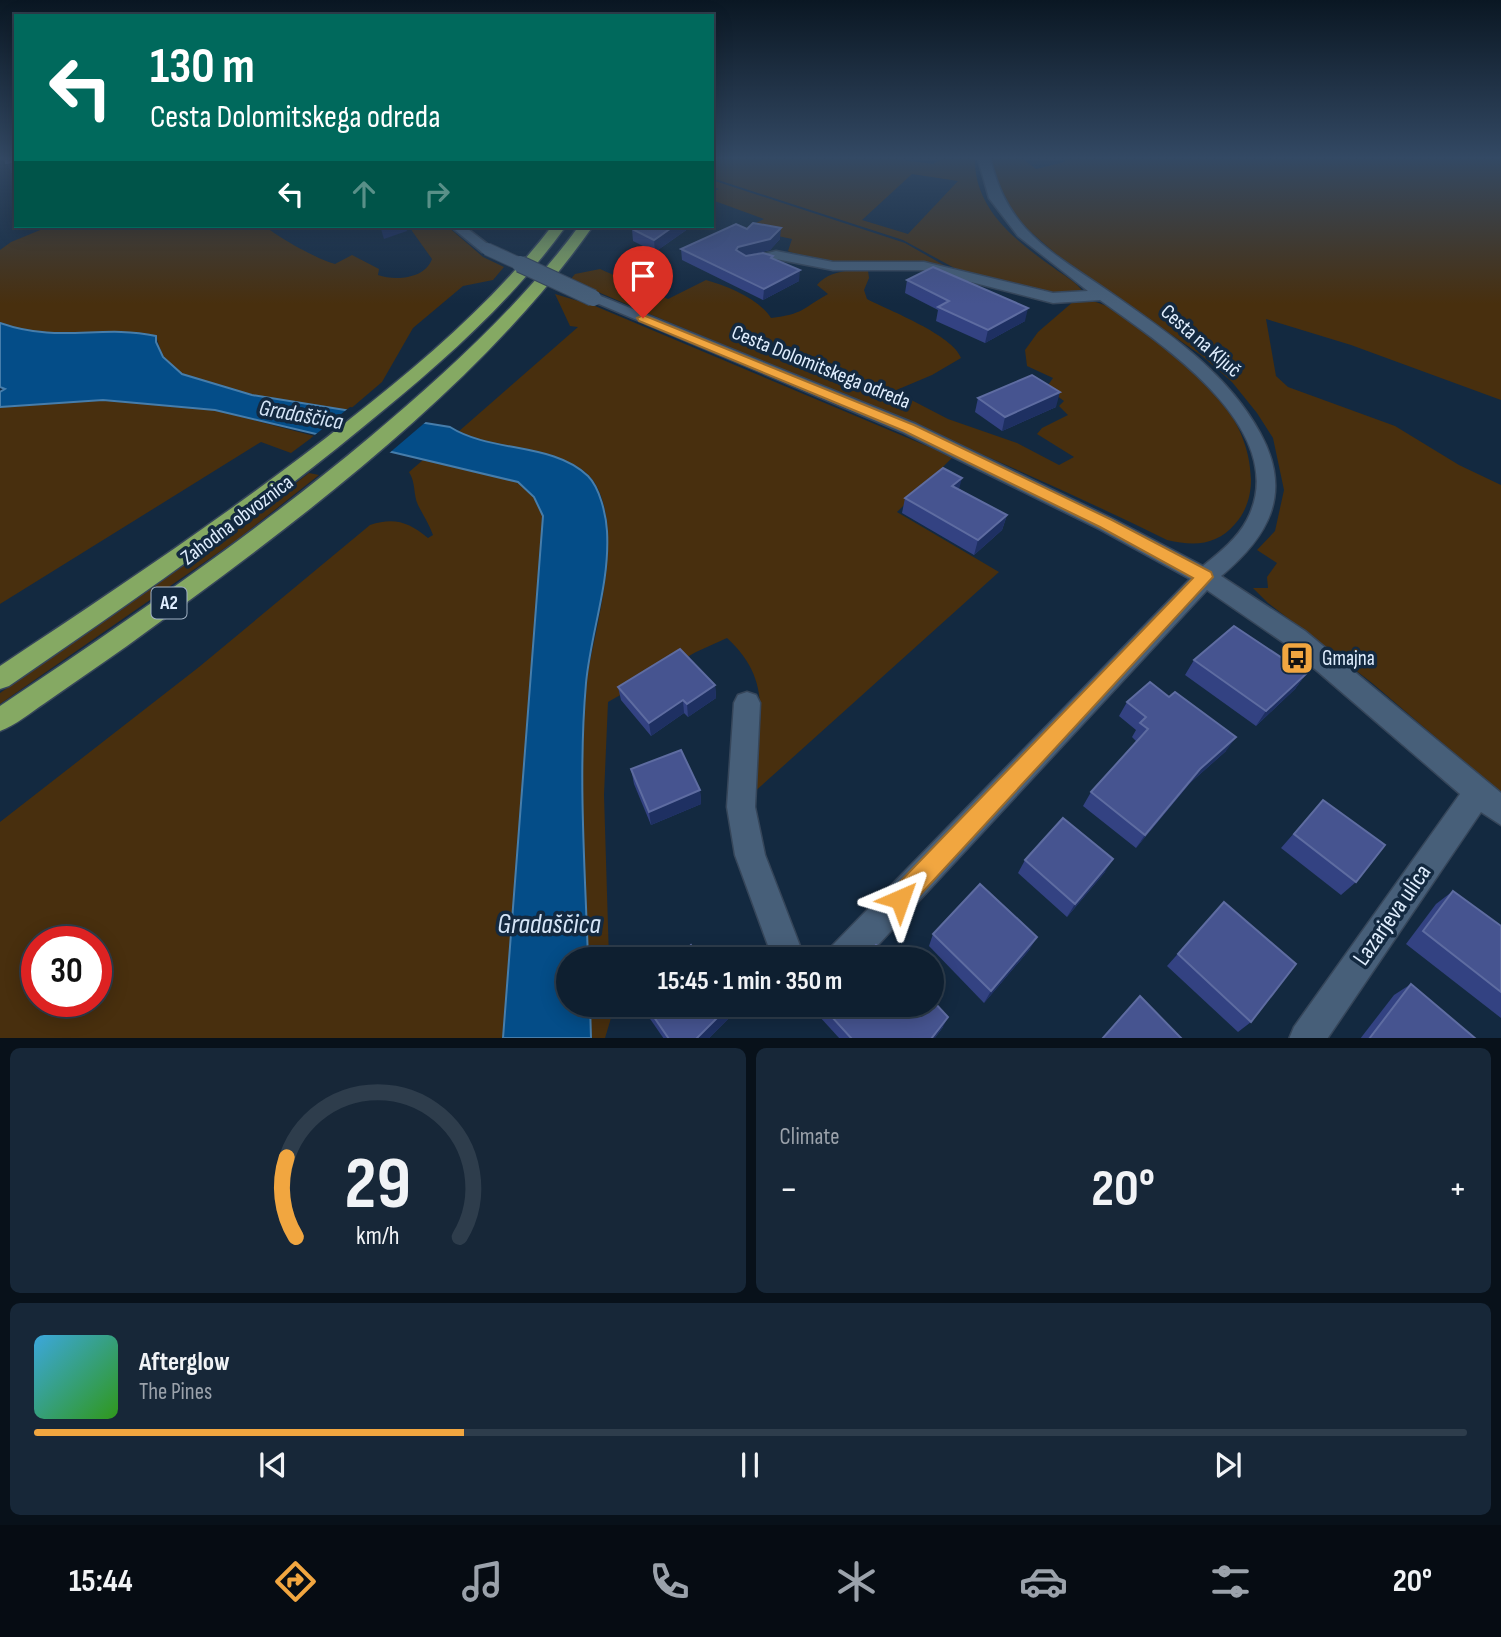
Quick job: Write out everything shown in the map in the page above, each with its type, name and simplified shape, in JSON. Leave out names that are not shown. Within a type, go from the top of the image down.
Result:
[{"type":"highway","name":"Zahodna obvoznica","points":[[0,679],[171,563],[297,470],[402,386],[485,310],[557,228]]},
{"type":"highway","name":"Zahodna obvoznica","points":[[0,720],[181,594],[332,478],[433,393],[521,307],[584,228]]},
{"type":"street","name":"Cesta na Ključ","points":[[854,947],[1205,577],[1244,542],[1257,525],[1267,497],[1266,467],[1255,433],[1219,382],[1171,341],[1040,249],[1007,218],[1000,207]]},
{"type":"street","name":"Cesta Dolomitskega odreda","points":[[459,228],[486,249],[593,298],[909,428],[1106,524],[1205,577],[1296,638],[1489,802]]},
{"type":"street","points":[[746,260],[776,255],[844,267],[924,266],[1053,298],[1105,295]]},
{"type":"street","points":[[747,703],[741,807],[750,855],[784,947]]},
{"type":"street","name":"Lazarjeva ulica","points":[[1306,1038],[1489,802]]},
{"type":"shaded area","points":[[732,207],[796,207],[905,243],[947,267],[921,264],[848,264],[793,253],[788,251],[792,239],[744,229],[764,219]]},
{"type":"shaded area","points":[[803,207],[876,207],[862,220],[908,234],[933,207],[989,207],[1012,235],[1074,282],[1083,292],[1064,295],[1039,292],[981,278],[958,270],[903,240]]},
{"type":"shaded area","points":[[1011,207],[1501,207],[1501,400],[1351,345],[1266,319],[1276,376],[1288,387],[1395,426],[1459,465],[1501,485],[1501,793],[1372,683],[1268,603],[1253,588],[1268,588],[1267,577],[1277,563],[1257,550],[1275,531],[1284,490],[1273,438],[1232,382],[1202,356],[1056,254],[1017,220]]},
{"type":"shaded area","points":[[45,228],[267,228],[288,242],[328,262],[335,264],[352,255],[379,269],[378,275],[401,278],[423,271],[432,259],[412,228],[449,228],[483,257],[504,267],[493,280],[463,286],[413,328],[382,382],[348,411],[252,395],[182,374],[163,357],[156,336],[125,333],[56,335],[27,331],[0,323],[0,250],[11,242]]},
{"type":"shaded area","points":[[600,269],[668,299],[706,280],[751,299],[771,318],[796,313],[828,294],[817,285],[828,276],[847,271],[868,270],[869,278],[864,290],[867,299],[934,332],[956,349],[961,358],[932,375],[894,391],[948,419],[1017,443],[1059,465],[1074,457],[1037,434],[1042,428],[1068,415],[1059,406],[1064,401],[1046,388],[1053,378],[1027,366],[1025,350],[1038,332],[1074,301],[1085,300],[1105,305],[1124,316],[1186,364],[1218,397],[1231,415],[1242,435],[1248,457],[1251,480],[1247,504],[1235,524],[1220,537],[1195,543],[1167,540],[945,438],[570,280],[575,274]]},
{"type":"shaded area","points":[[555,294],[595,306],[953,457],[897,512],[999,572],[751,795],[759,731],[759,692],[743,656],[727,638],[696,652],[608,702],[604,795],[609,947],[587,947],[580,781],[580,745],[587,677],[606,576],[607,522],[602,499],[592,479],[568,462],[534,451],[467,438],[458,432],[578,327],[570,326]]},
{"type":"shaded area","points":[[103,400],[215,410],[314,436],[291,453],[261,442],[0,604],[0,407]]},
{"type":"shaded area","points":[[423,460],[518,482],[534,497],[543,516],[503,1038],[0,1038],[0,822],[199,667],[370,525],[387,521],[401,522],[428,538],[433,535],[415,497],[409,472]]},
{"type":"shaded area","points":[[309,473],[319,475],[238,539],[0,704],[0,693],[228,535]]},
{"type":"shaded area","points":[[590,1017],[611,1017],[605,1038],[591,1038]]},
{"type":"water","name":"Gradaščica","points":[[0,323],[42,332],[116,332],[156,336],[163,357],[182,374],[252,395],[450,427],[484,441],[557,458],[574,465],[588,476],[596,487],[604,510],[607,551],[603,589],[588,664],[584,718],[583,821],[588,947],[556,947],[556,1017],[590,1017],[591,1038],[503,1038],[543,516],[534,497],[518,482],[215,410],[103,400],[0,407],[0,392],[5,389],[0,387]]},
{"type":"pier","points":[[350,407],[428,420],[387,455],[311,438]]},
{"type":"building","points":[[753,223],[781,228],[770,239],[738,247],[736,250],[746,256],[763,253],[773,256],[771,258],[800,270],[764,289],[681,249],[736,224],[747,229]]},
{"type":"building","points":[[634,228],[671,228],[654,240]]},
{"type":"building","points":[[933,267],[1028,308],[988,330],[938,307],[949,301],[907,280]]},
{"type":"building","points":[[1032,375],[1060,392],[1005,417],[978,398]]},
{"type":"building","points":[[943,468],[962,478],[952,486],[1007,515],[978,540],[905,498]]},
{"type":"building","points":[[1234,626],[1306,674],[1266,711],[1194,660]]},
{"type":"building","points":[[680,649],[715,685],[687,704],[683,700],[649,723],[618,687]]},
{"type":"building","points":[[1150,682],[1169,697],[1175,692],[1236,737],[1200,769],[1145,835],[1091,792],[1148,729],[1140,723],[1146,717],[1127,702]]},
{"type":"building","points":[[681,750],[700,790],[649,812],[631,769]]},
{"type":"building","points":[[1323,800],[1385,845],[1356,882],[1294,834]]},
{"type":"building","points":[[1063,818],[1113,859],[1075,904],[1025,860]]},
{"type":"building","points":[[980,884],[1037,937],[991,991],[933,934]]},
{"type":"building","points":[[1453,891],[1501,926],[1501,992],[1423,931]]},
{"type":"building","points":[[1224,902],[1296,964],[1251,1022],[1178,954]]},
{"type":"building","points":[[1411,984],[1475,1038],[1370,1038]]},
{"type":"building","points":[[1140,996],[1181,1038],[1103,1038]]},
{"type":"building","points":[[944,1013],[948,1017],[932,1038],[851,1038],[832,1017],[944,1017]]},
{"type":"building","points":[[654,1017],[718,1017],[697,1038],[668,1038]]},
{"type":"place","name":"Gmajna","points":[[1297,658]]},
{"type":"route","points":[[643,318],[909,428],[1106,524],[1205,577],[900,899]]}]
